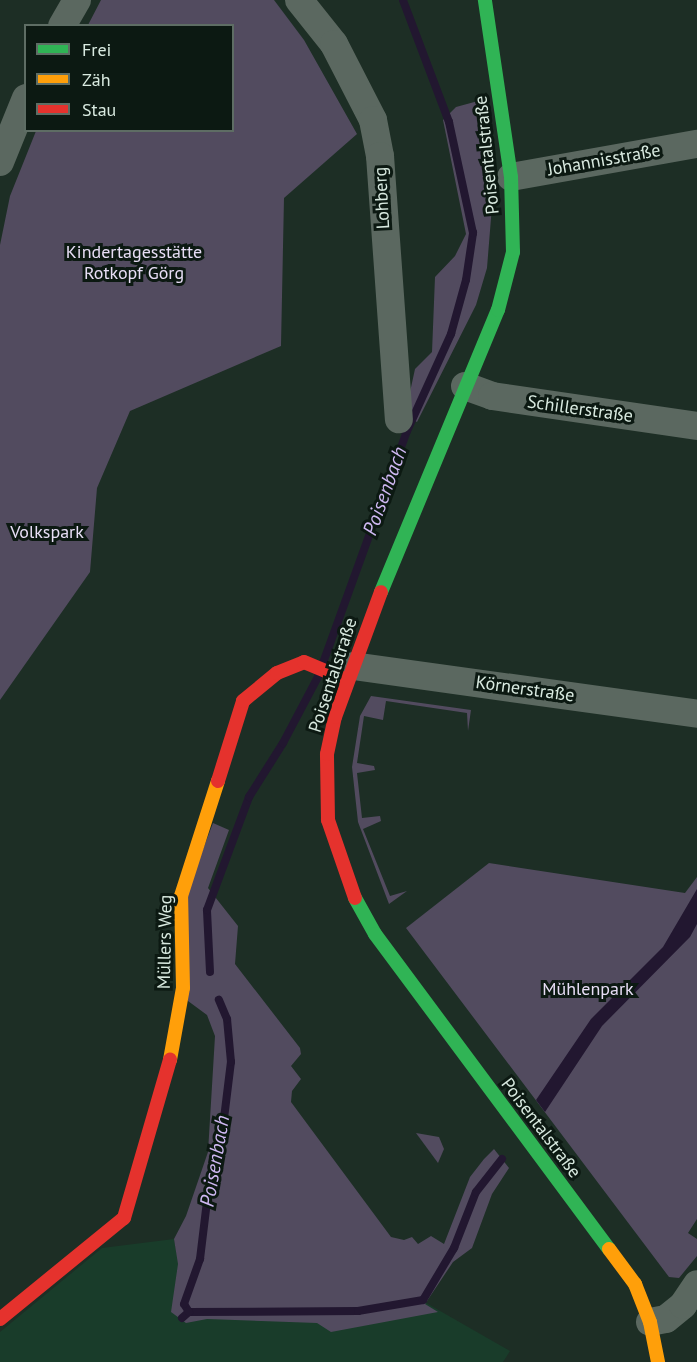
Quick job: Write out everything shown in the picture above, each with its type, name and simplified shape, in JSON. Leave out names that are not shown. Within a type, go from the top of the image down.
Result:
[{"type":"main road","name":"Poisentalstraße","points":[[485,0],[511,177],[513,252],[498,310],[465,386],[350,673],[327,754],[328,820],[350,888],[375,934],[411,986],[636,1284],[650,1322],[658,1362]]},
{"type":"main road","name":"Müllers Weg","points":[[0,1319],[124,1218],[172,1054],[183,988],[181,896],[243,701],[277,673],[304,662],[321,669],[350,673]]},
{"type":"street","points":[[63,24],[77,0]]},
{"type":"street","name":"Lohberg","points":[[299,0],[334,44],[373,120],[380,156],[399,419]]},
{"type":"street","points":[[0,162],[24,103]]},
{"type":"street","name":"Johannisstraße","points":[[511,177],[697,144]]},
{"type":"street","name":"Schillerstraße","points":[[465,386],[492,396],[697,426]]},
{"type":"street","name":"Körnerstraße","points":[[350,673],[697,714]]},
{"type":"street","points":[[650,1322],[666,1318],[683,1305],[697,1284]]},
{"type":"shaded area","points":[[697,889],[697,924],[690,937],[602,1026],[545,1112],[536,1100],[591,1019],[663,947]]},
{"type":"shaded area","points":[[174,1239],[179,1264],[407,1292],[510,1351],[503,1362],[0,1362],[0,1332],[102,1248]]},
{"type":"green space","name":"Kindertagesstätte Rotkopf Görg","points":[[101,0],[274,0],[304,40],[357,134],[284,198],[281,346],[130,411],[97,488],[90,572],[0,700],[0,245],[10,196],[36,132],[234,132],[234,24],[89,24]]},
{"type":"green space","points":[[478,101],[492,206],[487,268],[476,305],[417,422],[405,415],[415,369],[432,352],[435,277],[455,256],[466,234],[443,120],[456,107]]},
{"type":"green space","points":[[371,696],[471,710],[468,731],[467,713],[386,701],[383,720],[364,716],[357,763],[374,766],[375,770],[357,773],[362,818],[380,816],[381,821],[363,829],[390,896],[407,891],[389,904],[358,822],[352,767],[360,716]]},
{"type":"green space","points":[[213,823],[229,830],[208,888],[238,926],[235,964],[300,1048],[301,1054],[291,1066],[301,1079],[292,1091],[291,1102],[391,1237],[404,1240],[412,1237],[418,1244],[431,1236],[444,1244],[470,1177],[484,1159],[494,1149],[509,1168],[492,1194],[472,1248],[453,1262],[425,1304],[438,1312],[331,1332],[317,1323],[207,1319],[186,1323],[171,1312],[178,1264],[174,1239],[186,1216],[208,1152],[215,1036],[207,1015],[188,1001],[186,894]]},
{"type":"green space","name":"Mühlenpark","points":[[489,863],[685,893],[697,877],[697,1219],[688,1233],[697,1239],[697,1256],[679,1278],[669,1277],[406,928]]},
{"type":"green space","points":[[416,1133],[439,1137],[444,1149],[438,1163]]},
{"type":"waterway","name":"Poisenbach","points":[[323,663],[407,431],[451,334],[466,280],[473,233],[449,122],[403,0]]},
{"type":"waterway","name":"Poisenbach","points":[[210,972],[207,910],[249,797],[283,743],[318,677]]},
{"type":"waterway","name":"Poisenbach","points":[[182,1318],[189,1312],[184,1304],[200,1259],[208,1193],[220,1151],[231,1062],[227,1019],[219,1000]]},
{"type":"waterway","points":[[189,1312],[358,1311],[423,1300],[454,1248],[476,1192],[502,1159]]},
{"type":"traffic: fast","points":[[381,592],[498,310],[513,252],[511,177],[485,0]]},
{"type":"traffic: fast","points":[[355,898],[375,934],[609,1249]]},
{"type":"traffic: slow","points":[[170,1060],[183,988],[181,896],[218,781]]},
{"type":"traffic: slow","points":[[609,1249],[635,1284],[650,1322],[658,1362]]},
{"type":"traffic: jam","points":[[355,898],[328,820],[327,754],[335,717],[381,592]]},
{"type":"traffic: jam","points":[[218,781],[243,701],[277,673],[304,662],[347,680]]},
{"type":"traffic: jam","points":[[0,1319],[124,1218],[170,1060]]},
{"type":"park label","name":"Volkspark","points":[[47,532]]}]
